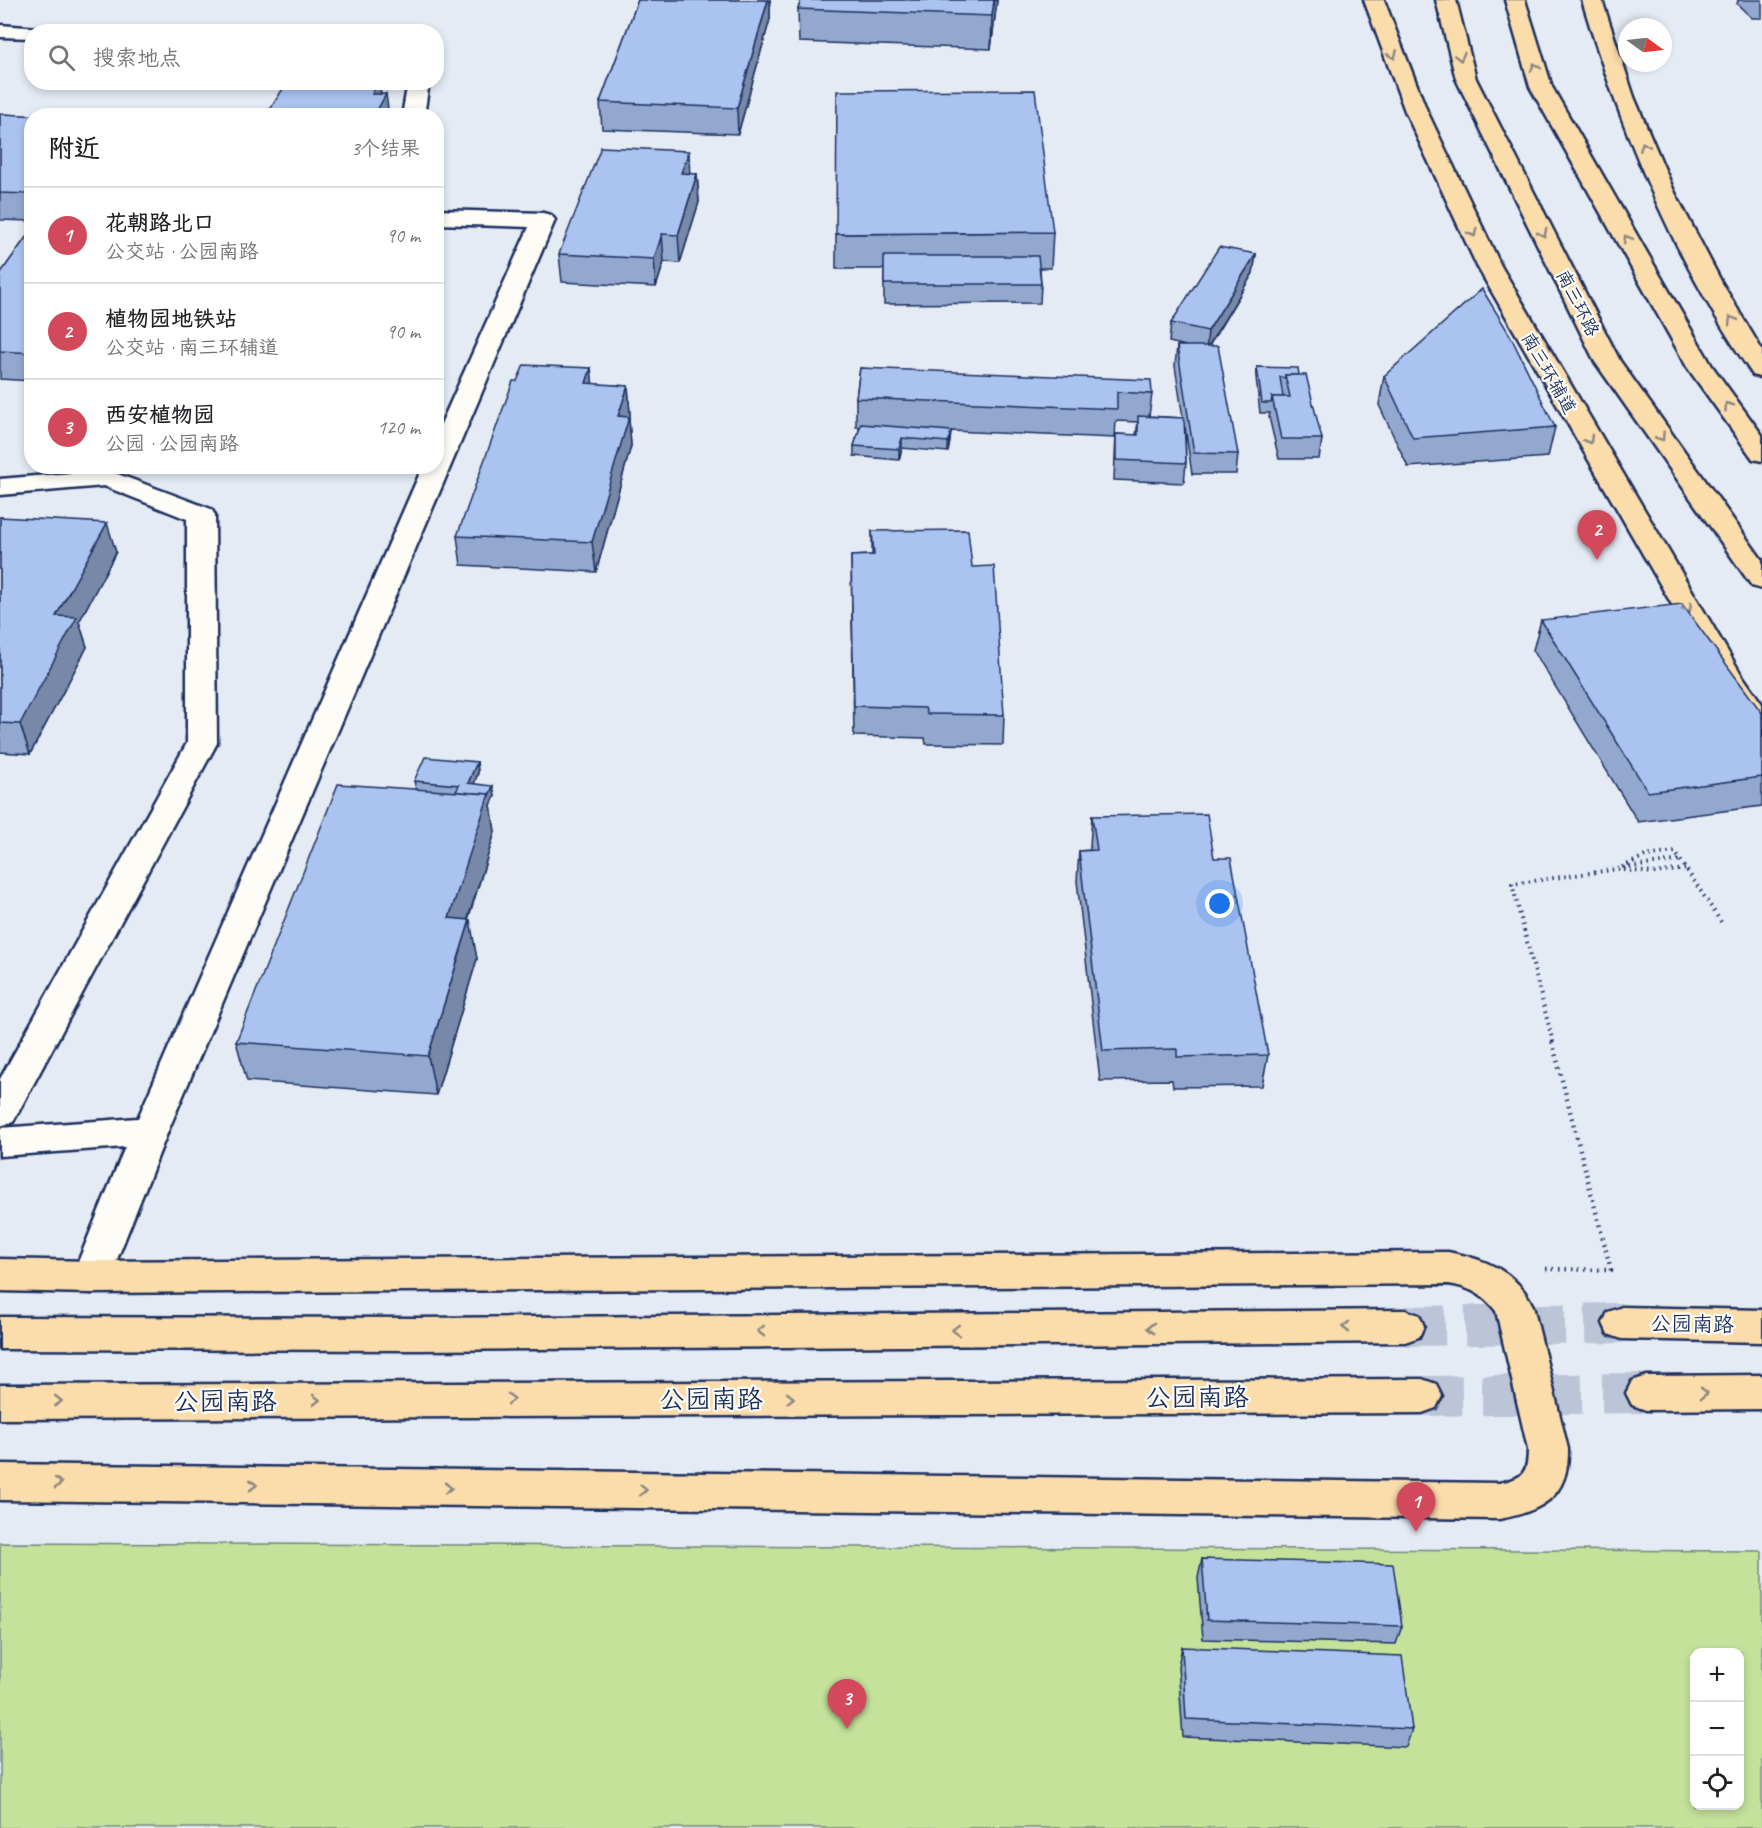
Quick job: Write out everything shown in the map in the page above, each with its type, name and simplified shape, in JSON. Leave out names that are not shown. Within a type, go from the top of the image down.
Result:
[{"type":"main road","name":"南三环辅道","points":[[1374,0],[1416,111],[1489,266],[1722,666],[1762,726]]},
{"type":"main road","name":"南三环路","points":[[1446,0],[1466,79],[1608,362],[1762,580]]},
{"type":"main road","points":[[1515,0],[1541,87],[1700,367],[1762,453]]},
{"type":"main road","points":[[1592,0],[1622,93],[1650,161],[1717,294],[1762,370]]},
{"type":"main road","points":[[0,1275],[1448,1268],[1470,1272],[1490,1280],[1505,1291],[1514,1306],[1548,1449],[1549,1464],[1535,1491],[1520,1498],[1499,1501],[0,1482]]},
{"type":"main road","name":"公园南路","points":[[1623,1323],[1762,1326]]},
{"type":"main road","points":[[0,1333],[428,1334],[1405,1326]]},
{"type":"main road","points":[[1646,1393],[1762,1392]]},
{"type":"main road","name":"公园南路","points":[[0,1402],[1422,1396]]},
{"type":"street","points":[[0,31],[24,32]]},
{"type":"street","points":[[414,108],[418,90]]},
{"type":"street","points":[[444,217],[543,220],[444,448]]},
{"type":"street","points":[[91,1276],[150,1131],[433,474]]},
{"type":"street","points":[[0,487],[108,478],[201,515],[202,732],[202,743],[0,1112]]},
{"type":"street","points":[[0,1142],[150,1131]]},
{"type":"path","points":[[1617,869],[1645,856],[1675,852],[1723,926]]},
{"type":"path","points":[[1541,1269],[1611,1270],[1512,884],[1681,860]]},
{"type":"path","points":[[1617,869],[1654,873],[1686,870]]},
{"type":"green space","points":[[0,1543],[1762,1551],[1762,1828],[0,1828]]},
{"type":"building","points":[[638,0],[768,0],[737,108],[600,102]]},
{"type":"building","points":[[801,0],[994,0],[992,16],[798,9]]},
{"type":"building","points":[[282,90],[374,90],[372,94],[386,94],[378,108],[271,108]]},
{"type":"building","points":[[1035,90],[1053,232],[836,234],[837,91]]},
{"type":"building","points":[[0,114],[24,115],[24,194],[0,193]]},
{"type":"building","points":[[601,147],[689,151],[681,173],[697,174],[678,235],[662,234],[654,259],[559,254]]},
{"type":"building","points":[[24,240],[24,352],[0,351],[0,274]]},
{"type":"building","points":[[1219,247],[1256,254],[1208,331],[1171,323]]},
{"type":"building","points":[[884,256],[1038,256],[1041,284],[884,284]]},
{"type":"building","points":[[1482,289],[1510,335],[1555,427],[1413,438],[1384,376]]},
{"type":"building","points":[[1177,346],[1218,346],[1238,454],[1194,453]]},
{"type":"building","points":[[524,365],[591,368],[586,383],[628,386],[618,416],[629,417],[592,542],[457,536],[513,381],[517,381]]},
{"type":"building","points":[[1257,367],[1298,368],[1299,375],[1280,377],[1283,397],[1272,397],[1271,403],[1262,403]]},
{"type":"building","points":[[860,368],[1151,380],[1152,394],[1117,392],[1117,409],[856,398]]},
{"type":"building","points":[[1285,375],[1306,375],[1322,439],[1281,439],[1272,397],[1290,397]]},
{"type":"building","points":[[1138,416],[1184,418],[1186,463],[1116,460],[1116,434],[1138,435]]},
{"type":"building","points":[[861,424],[951,431],[948,442],[902,438],[899,449],[854,446]]},
{"type":"building","points":[[0,517],[107,523],[56,616],[77,617],[20,724],[0,723]]},
{"type":"building","points":[[968,530],[972,567],[994,566],[1004,715],[927,714],[925,708],[854,706],[851,556],[874,555],[872,531]]},
{"type":"building","points":[[1682,604],[1762,713],[1762,777],[1648,792],[1541,620]]},
{"type":"building","points":[[425,757],[477,762],[468,783],[493,786],[489,795],[456,792],[459,785],[414,781]]},
{"type":"building","points":[[338,784],[489,794],[449,918],[470,920],[428,1056],[236,1042]]},
{"type":"building","points":[[1207,814],[1214,858],[1231,858],[1268,1055],[1177,1057],[1177,1049],[1103,1051],[1079,851],[1097,850],[1092,816]]},
{"type":"building","points":[[1202,1559],[1393,1564],[1402,1626],[1207,1620]]},
{"type":"building","points":[[1182,1647],[1402,1656],[1412,1729],[1186,1719]]},
{"type":"tunnel","points":[[1405,1326],[1622,1323]]},
{"type":"tunnel","points":[[1422,1396],[1646,1393]]},
{"type":"place","name":"植物园地铁站","points":[[1597,560]]},
{"type":"place","name":"花朝路北口","points":[[1416,1532]]},
{"type":"place","name":"西安植物园","points":[[847,1729]]}]
